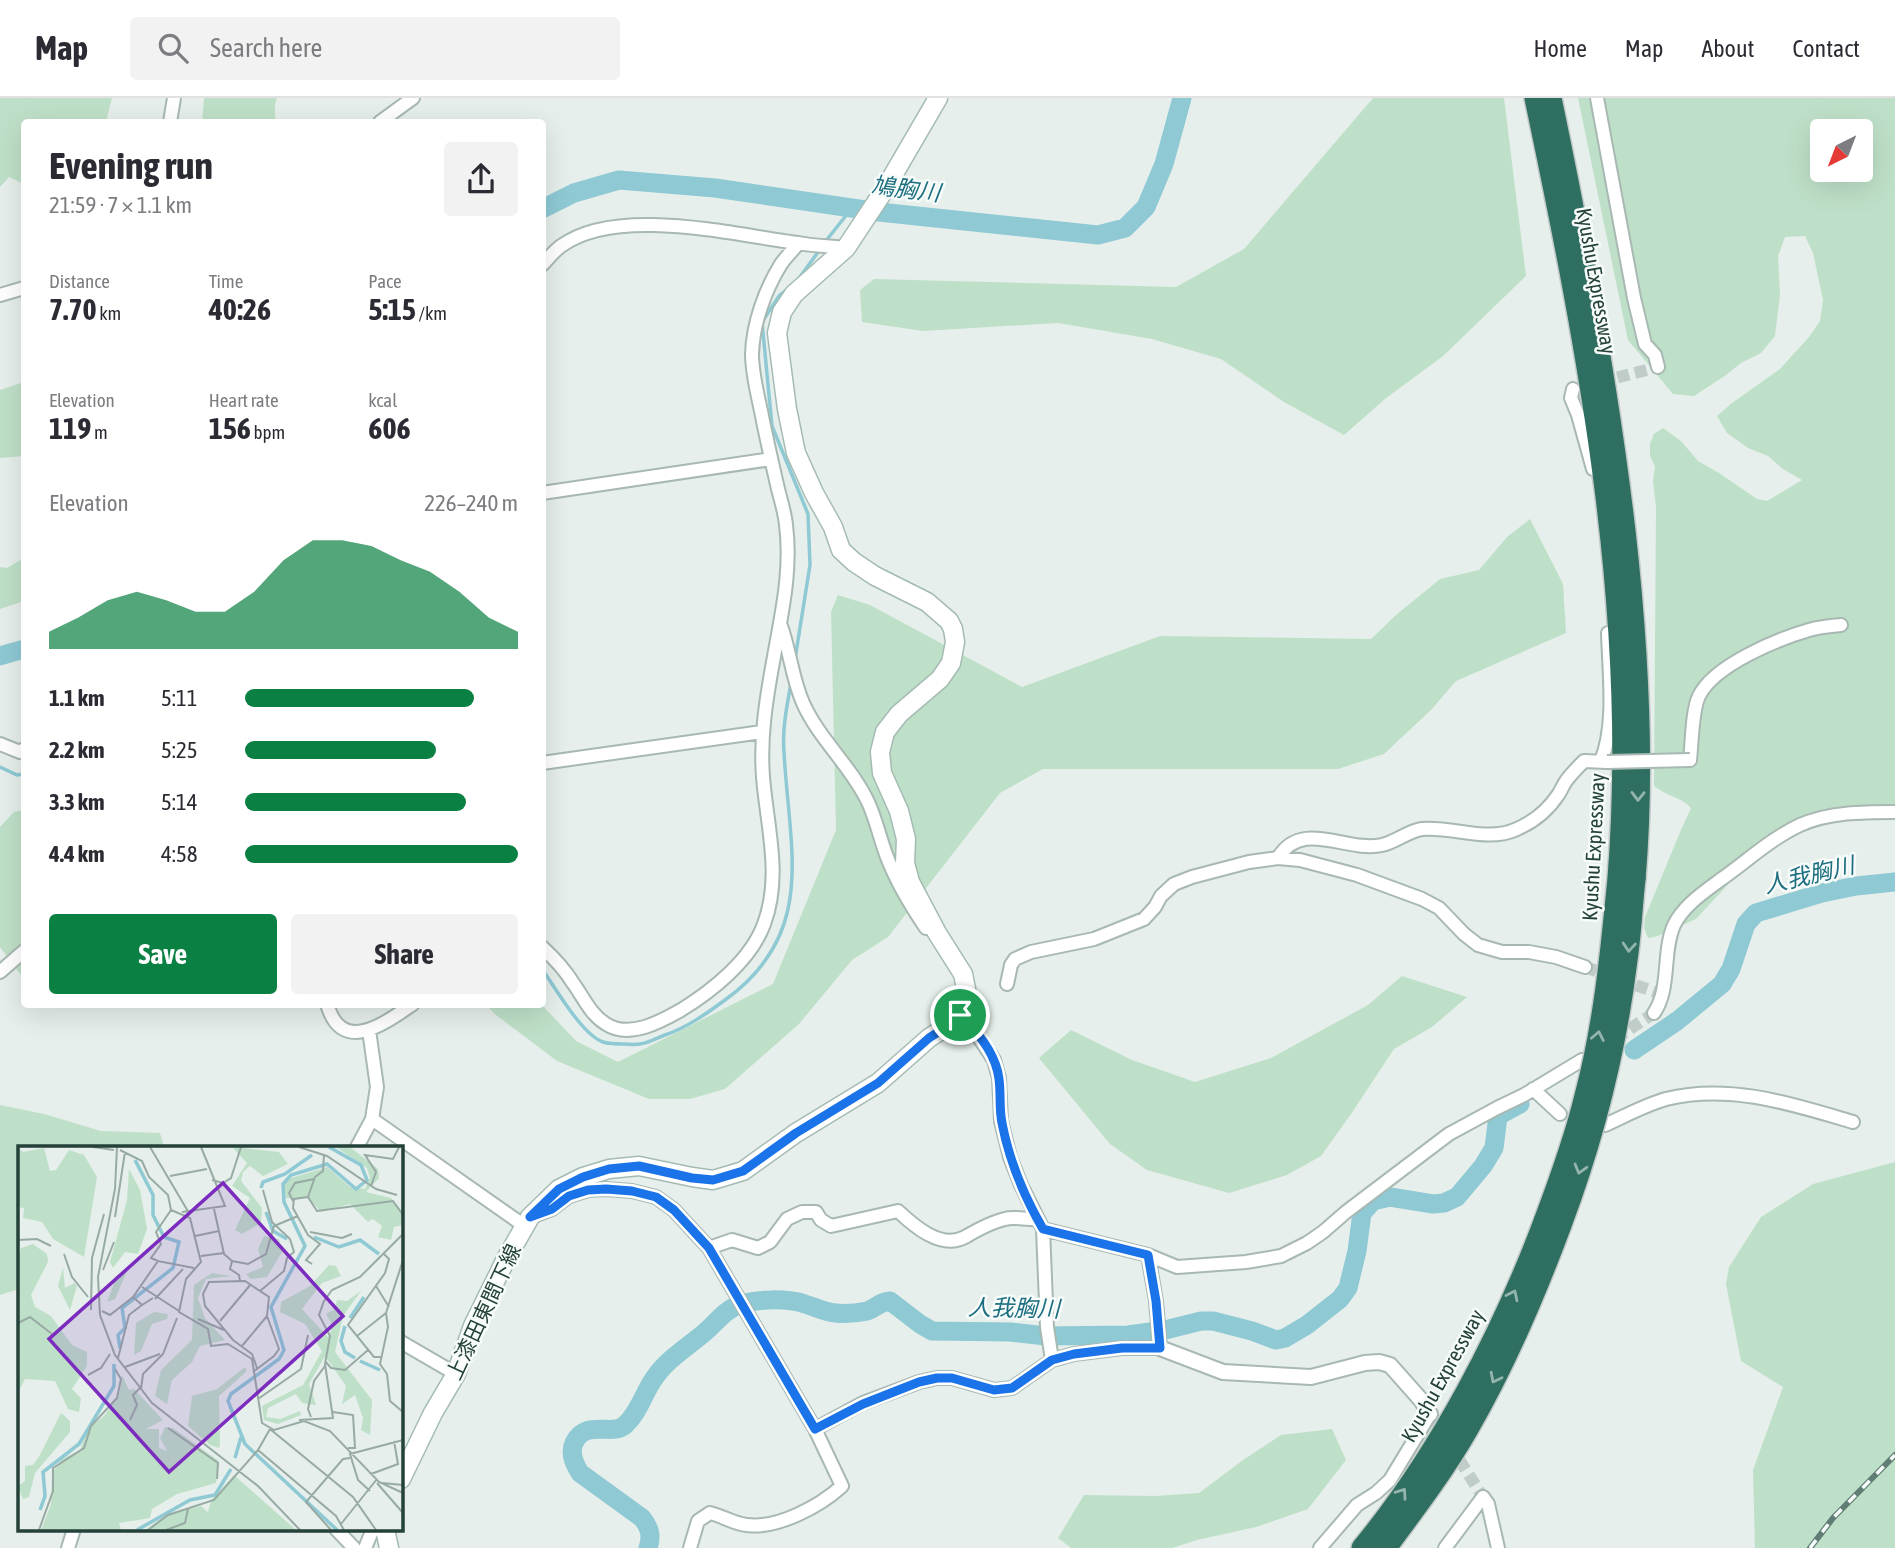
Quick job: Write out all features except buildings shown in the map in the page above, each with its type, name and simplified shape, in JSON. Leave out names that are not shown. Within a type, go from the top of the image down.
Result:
[{"type":"highway","name":"Kyushu Expressway","points":[[1535,98],[1583,340],[1602,459],[1616,594],[1624,737],[1626,879]]},
{"type":"highway","name":"Kyushu Expressway","points":[[1387,1548],[1435,1482],[1468,1429],[1497,1375],[1544,1270],[1559,1180],[1586,1096],[1626,879],[1638,845],[1639,737],[1633,607],[1616,457],[1598,336],[1551,98]]},
{"type":"highway","name":"Kyushu Expressway","points":[[1362,1548],[1419,1470],[1451,1417],[1529,1263],[1553,1222]]},
{"type":"main road","points":[[938,98],[885,189],[846,248],[800,287],[782,312],[777,332],[787,410],[796,453],[833,527],[841,550],[875,576],[926,602],[949,621],[953,629],[955,642],[951,663],[940,679],[899,714],[885,732],[880,752],[882,773],[899,811],[906,839],[905,863],[910,883],[963,974],[967,987],[968,999],[960,1015]]},
{"type":"main road","name":"上漆田東間下線","points":[[402,1477],[433,1413],[456,1374],[473,1326],[506,1259],[528,1222],[559,1189],[583,1177],[609,1169],[639,1166],[713,1180],[743,1171],[796,1133],[878,1083],[960,1015]]},
{"type":"main road","points":[[385,1530],[389,1548]]},
{"type":"street","points":[[170,119],[174,98]]},
{"type":"street","points":[[384,119],[413,98]]},
{"type":"street","points":[[1597,98],[1634,298],[1645,344],[1655,355],[1658,367]]},
{"type":"street","points":[[546,261],[576,238],[605,228],[629,225],[688,228],[846,248]]},
{"type":"street","points":[[546,951],[574,983],[587,1007],[607,1025],[635,1029],[653,1025],[704,996],[721,982],[748,951],[763,927],[771,902],[773,862],[763,777],[762,732],[787,579],[788,548],[786,523],[755,383],[752,356],[754,331],[761,305],[781,264],[798,244]]},
{"type":"street","points":[[0,295],[21,289]]},
{"type":"street","points":[[1573,389],[1571,398],[1600,500],[1607,578],[1610,717],[1604,761]]},
{"type":"street","points":[[546,492],[771,459]]},
{"type":"street","points":[[780,625],[803,704],[868,801],[887,858],[909,902],[927,929],[951,953]]},
{"type":"street","points":[[1278,858],[1292,842],[1307,839],[1380,846],[1423,829],[1486,835],[1504,834],[1519,829],[1544,813],[1584,761],[1690,760],[1695,705],[1701,692],[1717,676],[1732,664],[1784,639],[1812,629],[1841,625]]},
{"type":"street","points":[[546,762],[762,732]]},
{"type":"street","points":[[0,744],[21,751]]},
{"type":"street","points":[[1654,1013],[1658,1008],[1664,982],[1670,934],[1676,920],[1699,894],[1800,825],[1846,813],[1895,812]]},
{"type":"street","points":[[1007,984],[1015,959],[1031,952],[1094,939],[1144,919],[1174,884],[1249,862],[1278,858],[1300,860],[1357,875],[1422,899],[1440,908],[1478,945],[1502,952],[1530,952],[1556,957],[1585,967]]},
{"type":"street","points":[[0,972],[21,954]]},
{"type":"street","points":[[328,1008],[340,1027],[354,1033],[381,1025],[407,1008]]},
{"type":"street","points":[[960,1015],[972,1027],[994,1060],[999,1078],[1001,1121],[1010,1157],[1040,1224],[1052,1360]]},
{"type":"street","points":[[358,1146],[372,1119],[377,1087],[369,1030]]},
{"type":"street","points":[[709,1248],[732,1240],[758,1248],[770,1242],[786,1219],[802,1212],[816,1212],[821,1220],[831,1226],[898,1211],[916,1228],[933,1237],[950,1241],[1007,1218],[1026,1220],[1148,1255],[1177,1267],[1246,1262],[1281,1256],[1323,1232],[1449,1135],[1582,1060]]},
{"type":"street","points":[[1533,1089],[1560,1114]]},
{"type":"street","points":[[1605,1125],[1664,1100],[1689,1095],[1736,1094],[1765,1098],[1853,1122]]},
{"type":"street","points":[[372,1119],[528,1222],[569,1196],[588,1190],[632,1191],[656,1197],[674,1210],[709,1248],[815,1429],[842,1486],[828,1498],[801,1513],[773,1524],[748,1526],[710,1513],[698,1521],[690,1548]]},
{"type":"street","points":[[1148,1255],[1160,1348]]},
{"type":"street","points":[[402,1343],[456,1374]]},
{"type":"street","points":[[815,1429],[863,1404],[919,1382],[952,1378],[994,1390],[1012,1388],[1052,1360],[1074,1354],[1122,1348],[1160,1348],[1223,1372],[1311,1377],[1365,1363],[1390,1364],[1421,1400],[1430,1415],[1390,1480],[1357,1505],[1320,1548]]},
{"type":"street","points":[[1445,1548],[1483,1497],[1488,1504],[1498,1548]]},
{"type":"street","points":[[68,1548],[74,1530]]},
{"type":"street","points":[[337,1530],[354,1548]]},
{"type":"street","points":[[365,1548],[373,1530]]},
{"type":"green space","points":[[0,98],[112,98],[107,119],[21,119],[21,183],[9,177],[0,187]]},
{"type":"green space","points":[[204,98],[277,98],[275,119],[202,119]]},
{"type":"green space","points":[[1373,98],[1504,98],[1526,276],[1443,356],[1385,399],[1344,435],[1284,402],[1221,359],[1152,339],[1058,323],[923,331],[862,322],[860,290],[874,279],[1176,287],[1244,249]]},
{"type":"green space","points":[[1578,98],[1895,98],[1895,806],[1776,833],[1696,919],[1648,938],[1644,928],[1645,917],[1691,808],[1654,786],[1656,507],[1653,481],[1655,466],[1650,456],[1650,444],[1654,434],[1663,428],[1681,441],[1698,461],[1757,499],[1767,501],[1802,480],[1768,456],[1748,448],[1727,433],[1717,416],[1780,369],[1820,321],[1823,300],[1813,253],[1805,236],[1785,237],[1778,256],[1780,295],[1775,336],[1761,353],[1741,363],[1694,396],[1673,394],[1628,340]]},
{"type":"green space","points":[[21,383],[21,456],[0,458],[0,390]]},
{"type":"green space","points":[[1530,519],[1563,584],[1566,633],[1456,681],[1431,710],[1384,754],[1338,769],[1043,769],[1000,793],[888,937],[852,960],[799,1024],[725,1089],[690,1099],[649,1099],[557,1061],[489,1008],[545,1008],[576,1041],[618,1062],[773,984],[836,830],[831,612],[838,595],[870,605],[1022,687],[1160,636],[1371,639],[1440,579],[1479,570],[1507,537]]},
{"type":"green space","points":[[21,560],[21,602],[0,609],[0,567],[7,568]]},
{"type":"green space","points":[[21,811],[21,975],[0,947],[0,827],[14,812]]},
{"type":"green space","points":[[1402,976],[1467,997],[1432,1027],[1394,1049],[1321,1156],[1287,1175],[1229,1193],[1147,1170],[1110,1144],[1039,1058],[1071,1030],[1132,1060],[1195,1082],[1271,1058],[1368,1005]]},
{"type":"green space","points":[[0,1105],[44,1114],[101,1131],[160,1133],[164,1146],[18,1146],[18,1289],[0,1295]]},
{"type":"green space","points":[[1895,1162],[1895,1548],[1755,1548],[1753,1470],[1783,1387],[1741,1361],[1726,1284],[1729,1267],[1761,1217],[1813,1184]]},
{"type":"green space","points":[[1332,1429],[1346,1460],[1308,1509],[1256,1527],[1172,1548],[1071,1548],[1058,1538],[1084,1495],[1155,1496],[1199,1493],[1281,1435]]},
{"type":"waterway","name":"鳩胸川","points":[[546,207],[574,193],[619,180],[715,188],[879,212],[1098,235],[1125,228],[1146,207],[1164,164],[1182,98]]},
{"type":"waterway","points":[[825,242],[852,208]]},
{"type":"waterway","points":[[797,281],[821,248]]},
{"type":"waterway","points":[[788,289],[779,296],[762,322],[772,426],[808,514],[810,565],[795,659]]},
{"type":"waterway","name":"鳩胸川","points":[[0,656],[21,650]]},
{"type":"waterway","points":[[546,975],[578,1021],[595,1038],[608,1043],[634,1044],[649,1042],[688,1025],[725,1000],[754,974],[774,947],[786,918],[791,888],[792,856],[784,743],[791,683]]},
{"type":"waterway","points":[[0,767],[21,774]]},
{"type":"waterway","name":"人我胸川","points":[[1634,1050],[1677,1021],[1722,984],[1731,969],[1746,924],[1756,913],[1822,893],[1895,882]]},
{"type":"waterway","name":"人我胸川","points":[[648,1548],[650,1536],[645,1522],[580,1473],[572,1455],[574,1443],[585,1431],[620,1428],[625,1425],[664,1366],[735,1306],[756,1301],[782,1300],[831,1312],[847,1313],[867,1311],[890,1301],[932,1331],[1010,1332],[1046,1336],[1128,1335],[1213,1321],[1276,1340],[1285,1338],[1307,1325],[1340,1299],[1348,1288],[1362,1213],[1373,1201],[1390,1197],[1433,1204],[1444,1203],[1457,1197],[1494,1148],[1498,1116],[1520,1104]]},
{"type":"tunnel","points":[[1600,382],[1658,367]]},
{"type":"tunnel","points":[[1585,967],[1661,994]]},
{"type":"tunnel","points":[[1615,1039],[1654,1013]]},
{"type":"tunnel","points":[[1430,1414],[1483,1497]]},
{"type":"railway","points":[[1810,1548],[1833,1518],[1895,1455]]},
{"type":"route","points":[[960,1015],[972,1027],[994,1060],[999,1078],[1001,1121],[1010,1157],[1043,1229],[1148,1255],[1160,1348],[1122,1348],[1074,1354],[1052,1360],[1012,1388],[994,1390],[952,1378],[919,1382],[863,1404],[815,1429],[709,1248],[674,1210],[656,1197],[632,1191],[606,1189],[588,1190],[569,1196],[552,1209],[530,1217],[559,1189],[583,1177],[609,1169],[639,1166],[713,1180],[743,1171],[796,1133],[878,1083],[960,1015]]}]
